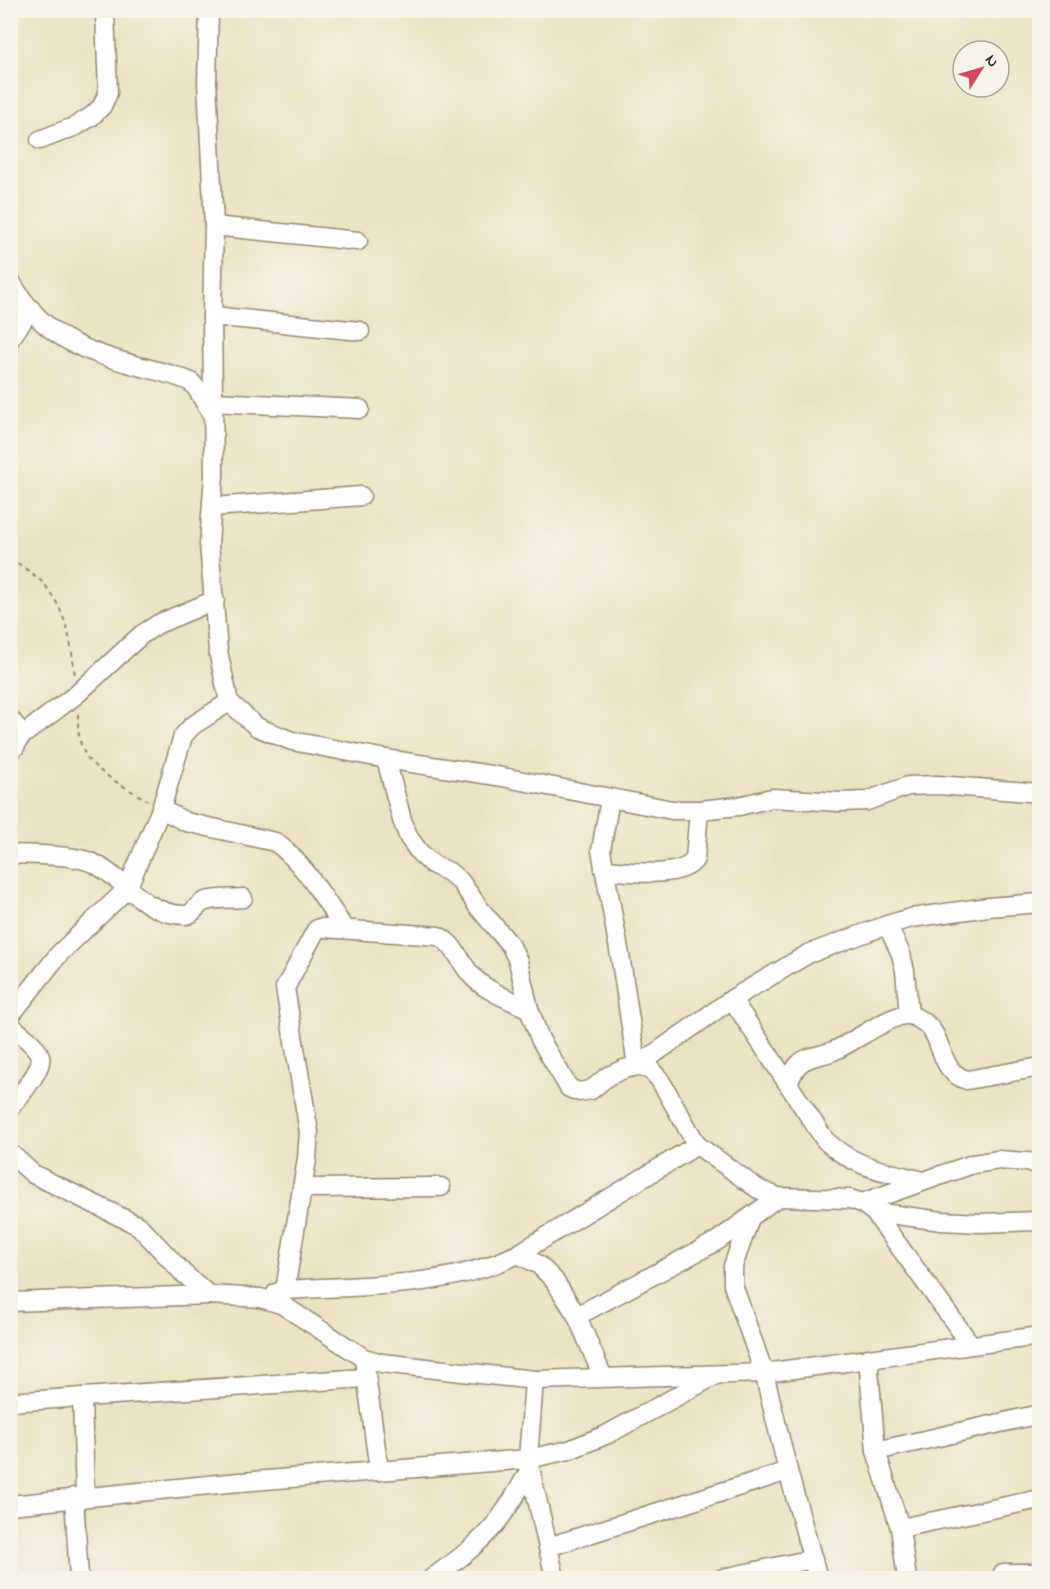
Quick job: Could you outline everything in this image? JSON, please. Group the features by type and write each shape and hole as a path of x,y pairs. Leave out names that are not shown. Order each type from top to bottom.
{"street":[{"path":"40,140 76,126 92,116 102,106 108,93 105,10"},
{"path":"209,10 207,82 214,226 213,507 209,544 218,651 229,702 237,711 256,727 292,741 386,759 496,776 672,810 739,806 772,798 840,802 867,801 908,786 938,785 1040,794"},
{"path":"214,226 358,241"},
{"path":"12,285 40,321 54,332 76,345 111,359 191,382 213,410"},
{"path":"10,339 31,309"},
{"path":"212,316 360,331"},
{"path":"213,410 360,409"},
{"path":"213,507 361,496"},
{"path":"15,744 77,694 150,629 214,600"},
{"path":"10,1016 59,954 127,889 160,809 183,736 192,726 229,702"},
{"path":"10,719 16,726 15,744"},
{"path":"386,759 409,838 432,864 449,872 461,882 479,908 511,946 518,961 529,1009 540,1039 569,1088 579,1092 591,1090 608,1076 637,1066 732,999 808,954 911,918 988,907 1040,903"},
{"path":"610,799 601,850 637,1066"},
{"path":"160,809 186,822 275,842 287,851 300,866 345,930"},
{"path":"604,870 662,872 691,865 694,859 699,810"},
{"path":"10,854 69,858 91,862 105,870 151,906 187,916 198,905 206,901 243,898"},
{"path":"887,925 901,954 909,1014"},
{"path":"285,1290 309,1132 285,988 316,930 319,928 438,936 447,940 465,967 485,987 529,1009"},
{"path":"732,999 825,1140 839,1153 856,1163 922,1181"},
{"path":"788,1084 798,1065 810,1057 833,1051 897,1017 909,1014 924,1022 932,1031 948,1066 956,1077 967,1080 1040,1067"},
{"path":"10,1025 40,1056 39,1068 10,1108"},
{"path":"637,1066 651,1070 660,1080 697,1145 758,1189 778,1197 850,1199 868,1207 942,1221 980,1223 1040,1221"},
{"path":"260,1298 285,1290 429,1281 494,1266 518,1254 697,1145"},
{"path":"10,1153 33,1174 139,1226 183,1273 209,1294"},
{"path":"868,1207 922,1181 973,1164 999,1160 1040,1163"},
{"path":"302,1188 441,1187"},
{"path":"577,1316 717,1240 778,1197"},
{"path":"868,1207 971,1345"},
{"path":"750,1218 733,1266 733,1285 764,1373 818,1578"},
{"path":"518,1254 539,1265 554,1280 577,1316 603,1377"},
{"path":"10,1302 209,1294 260,1298 281,1304 364,1358 382,1363 534,1380 764,1373 1040,1336"},
{"path":"364,1358 379,1471"},
{"path":"868,1358 876,1451 900,1528 907,1578"},
{"path":"10,1505 79,1496 379,1471 528,1465 608,1434 718,1374"},
{"path":"10,1402 366,1378"},
{"path":"534,1380 528,1465 555,1578"},
{"path":"79,1578 82,1397"},
{"path":"876,1451 1040,1414"},
{"path":"432,1578 465,1555 491,1529 514,1497 528,1465"},
{"path":"548,1547 788,1471"},
{"path":"900,1528 1040,1499"},
{"path":"723,1578 813,1559"},
{"path":"1003,1573 1040,1573"}]}
